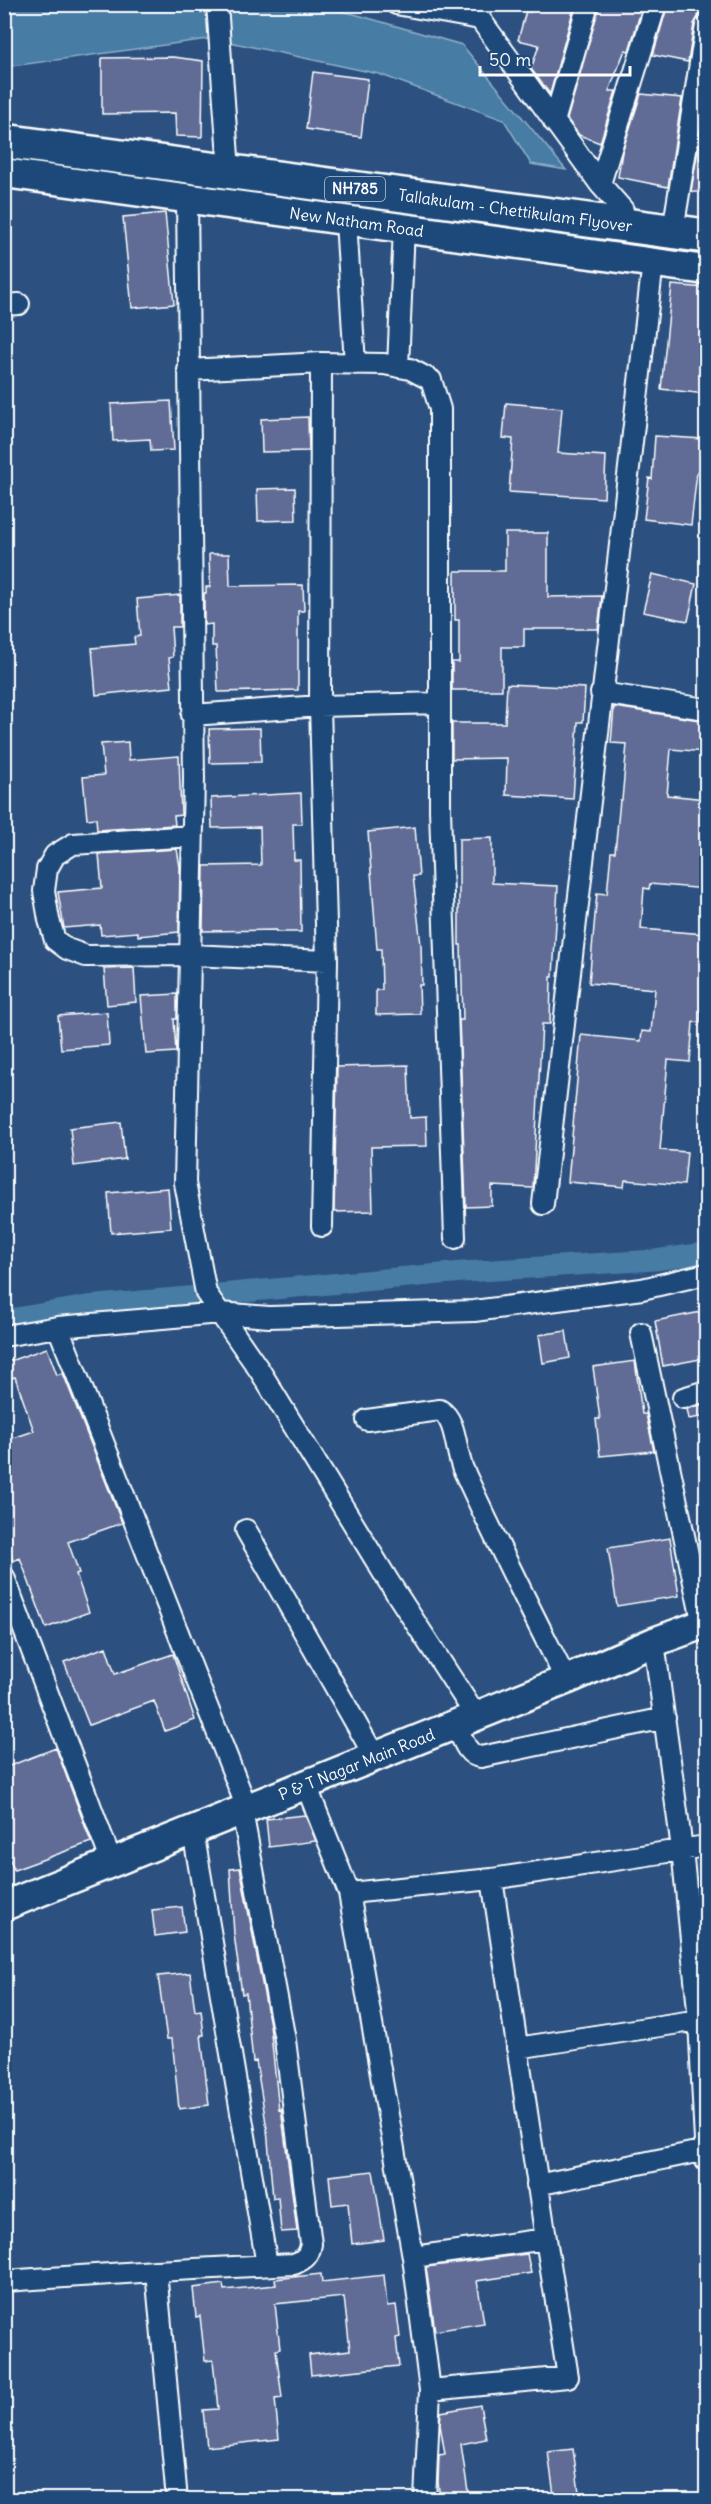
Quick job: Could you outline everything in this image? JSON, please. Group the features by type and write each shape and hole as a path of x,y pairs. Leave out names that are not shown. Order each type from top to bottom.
{"highway":[{"name":"Tallakulam - Chettikulam Flyover","path":"4,141 706,236"},
{"name":"Tallakulam - Chettikulam Flyover","path":"4,164 706,257"}],"main road":[{"path":"4,128 706,222"},
{"name":"New Natham Road","path":"4,173 706,270"},
{"name":"P & T Nagar Main Road","path":"4,1906 566,1680 654,1642 705,1624"}],"street":[{"path":"217,4 228,157"},
{"path":"396,4 481,12 554,122 600,184 623,210"},
{"path":"554,122 588,4"},
{"path":"600,184 656,4"},
{"path":"675,218 706,26"},
{"path":"187,200 192,836 184,1183 206,1293 260,1371 389,1582 466,1720 469,1752 481,1757 665,1718"},
{"path":"346,221 355,364"},
{"path":"398,367 404,227"},
{"path":"543,1204 653,262"},
{"path":"188,370 321,363 384,364 410,369 431,380 440,409 441,822 455,1238"},
{"path":"321,363 320,706 327,961 322,1226"},
{"path":"601,693 706,709"},
{"path":"192,715 320,706 440,703"},
{"path":"192,836 73,844 56,855 47,869 44,891 55,940 67,949 86,956 190,955 327,961"},
{"path":"4,1336 58,1326 220,1312 269,1317 474,1311 642,1289 706,1274"},
{"path":"4,2281 294,2264 310,2253 311,2244 285,2040 245,1810 58,1326"},
{"path":"641,1333 705,1624"},
{"path":"683,1398 706,1391"},
{"path":"367,1420 440,1410 444,1412 449,1421 461,1465 566,1680"},
{"path":"246,1530 375,1757"},
{"path":"4,1577 112,1863"},
{"path":"654,1642 682,1849 699,2020 706,2161"},
{"path":"306,1785 349,1893 413,2257 430,2390 425,2499"},
{"path":"193,1831 267,2265"},
{"path":"349,1893 492,1879 706,1846"},
{"path":"430,2390 567,2377 492,1879"},
{"path":"517,2048 699,2020"},
{"path":"537,2185 706,2151"},
{"path":"413,2257 546,2239"},
{"path":"156,2271 177,2499"}],"water":[{"path":"13,4 306,4 354,14 462,45 566,170 531,164 504,120 379,74 225,41 208,39 5,67 4,7"}],"building":[{"path":"532,4 575,4 550,94 531,69 539,45 518,40 526,11 530,12"},
{"path":"600,4 643,4 629,51 625,50 609,91 616,91 600,143 579,135 567,119"},
{"path":"668,4 701,4 694,24 688,62 653,55"},
{"path":"173,57 203,61 202,137 176,136 175,113 102,114 102,58"},
{"path":"313,72 368,79 361,137 306,129"},
{"path":"641,94 682,98 668,187 618,177 622,152"},
{"path":"699,144 706,145 706,194 691,191"},
{"path":"165,213 174,304 132,308 123,217"},
{"path":"672,285 706,288 706,394 661,389"},
{"path":"171,401 174,450 151,451 150,439 113,441 111,404"},
{"path":"506,403 562,408 558,453 606,456 604,498 509,492 513,439 503,438"},
{"path":"308,417 309,451 262,452 261,419"},
{"path":"655,436 703,439 691,525 644,519 649,478 652,479"},
{"path":"295,488 296,520 258,521 257,489"},
{"path":"505,533 548,533 548,597 602,596 598,629 524,629 524,647 502,647 502,690 452,690 452,662 459,662 459,620 455,620 455,571 505,571"},
{"path":"209,554 229,554 230,586 303,585 304,611 298,611 298,690 218,692 216,646 212,646 212,624 204,625 204,593 206,593 206,587 210,587"},
{"path":"652,574 696,584 688,621 643,612"},
{"path":"180,595 180,627 171,627 173,657 169,658 172,687 96,695 92,648 135,644 134,637 140,636 137,599"},
{"path":"507,684 585,688 583,722 578,722 573,799 506,795 507,758 452,759 452,723 505,723"},
{"path":"614,707 706,721 706,752 671,749 667,795 706,799 706,889 650,884 649,889 644,888 641,929 706,934 700,1023 693,1022 690,1062 668,1060 660,1150 687,1152 684,1185 625,1180 624,1187 568,1182 581,1035 641,1041 642,1031 651,1032 655,989 589,983 597,893 607,894 611,852 615,852 620,800 622,800 627,744 611,743"},
{"path":"260,728 261,762 210,763 209,729"},
{"path":"128,742 129,760 179,756 181,815 174,816 175,825 97,830 96,818 87,819 83,777 104,775 101,744"},
{"path":"301,793 302,824 293,824 294,860 300,860 301,932 203,931 204,866 261,865 260,827 212,828 211,798"},
{"path":"415,827 419,876 413,876 421,945 420,1014 376,1015 376,990 382,990 381,949 377,949 368,832"},
{"path":"492,838 492,883 558,886 550,1024 542,1024 533,1188 492,1186 492,1206 466,1207 459,1020 463,1020 461,945 459,945 459,839"},
{"path":"177,849 180,867 179,932 138,936 138,932 101,935 100,925 64,928 58,892 102,888 99,854"},
{"path":"134,968 136,1002 107,1005 104,969"},
{"path":"177,994 177,1019 174,1019 176,1052 146,1054 141,996"},
{"path":"107,1012 109,1045 61,1049 58,1016"},
{"path":"408,1065 410,1118 426,1117 427,1146 371,1147 373,1211 334,1212 337,1067"},
{"path":"121,1122 125,1159 74,1166 70,1128"},
{"path":"168,1188 171,1228 111,1233 108,1193"},
{"path":"706,1311 706,1358 663,1366 655,1321"},
{"path":"566,1331 570,1358 543,1363 539,1335"},
{"path":"47,1348 57,1375 63,1373 122,1523 68,1542 89,1612 46,1628 20,1558 13,1561 4,1536 4,1441 34,1431 15,1377 4,1380 4,1363"},
{"path":"635,1361 642,1414 646,1414 654,1451 600,1456 596,1419 600,1419 593,1367"},
{"path":"706,1403 706,1416 689,1419 687,1409"},
{"path":"670,1538 679,1596 617,1606 608,1548"},
{"path":"106,1647 115,1674 173,1654 195,1720 165,1731 154,1701 89,1725 64,1662"},
{"path":"56,1748 91,1842 14,1870 4,1845 4,1768"},
{"path":"305,1815 316,1841 269,1847 266,1819"},
{"path":"240,1868 270,2025 279,2110 281,2109 297,2231 281,2232 278,2197 273,2198 267,2129 256,2061 253,2062 246,1993 242,1994 234,1934 230,1869"},
{"path":"182,1907 185,1932 155,1936 152,1910"},
{"path":"190,1973 195,2011 201,2010 204,2035 201,2035 209,2105 179,2109 172,2039 167,2039 158,1976"},
{"path":"373,2171 384,2240 352,2244 348,2203 332,2205 329,2176"},
{"path":"527,2254 531,2273 477,2281 484,2323 435,2331 426,2267"},
{"path":"321,2274 322,2282 384,2275 387,2306 396,2305 400,2337 396,2338 399,2366 311,2375 309,2355 350,2350 344,2297 275,2304 280,2349 276,2350 282,2398 275,2399 279,2439 207,2447 203,2410 218,2409 213,2360 205,2361 200,2316 196,2317 193,2288 223,2284 224,2290 276,2285 275,2279"},
{"path":"480,2405 486,2439 461,2444 469,2499 440,2499 439,2455 445,2454 440,2425 441,2412"},
{"path":"573,2449 579,2492 554,2495 548,2452"}],"waterway":[{"path":"4,1320 87,1306 463,1272 655,1260 706,1253"}]}
